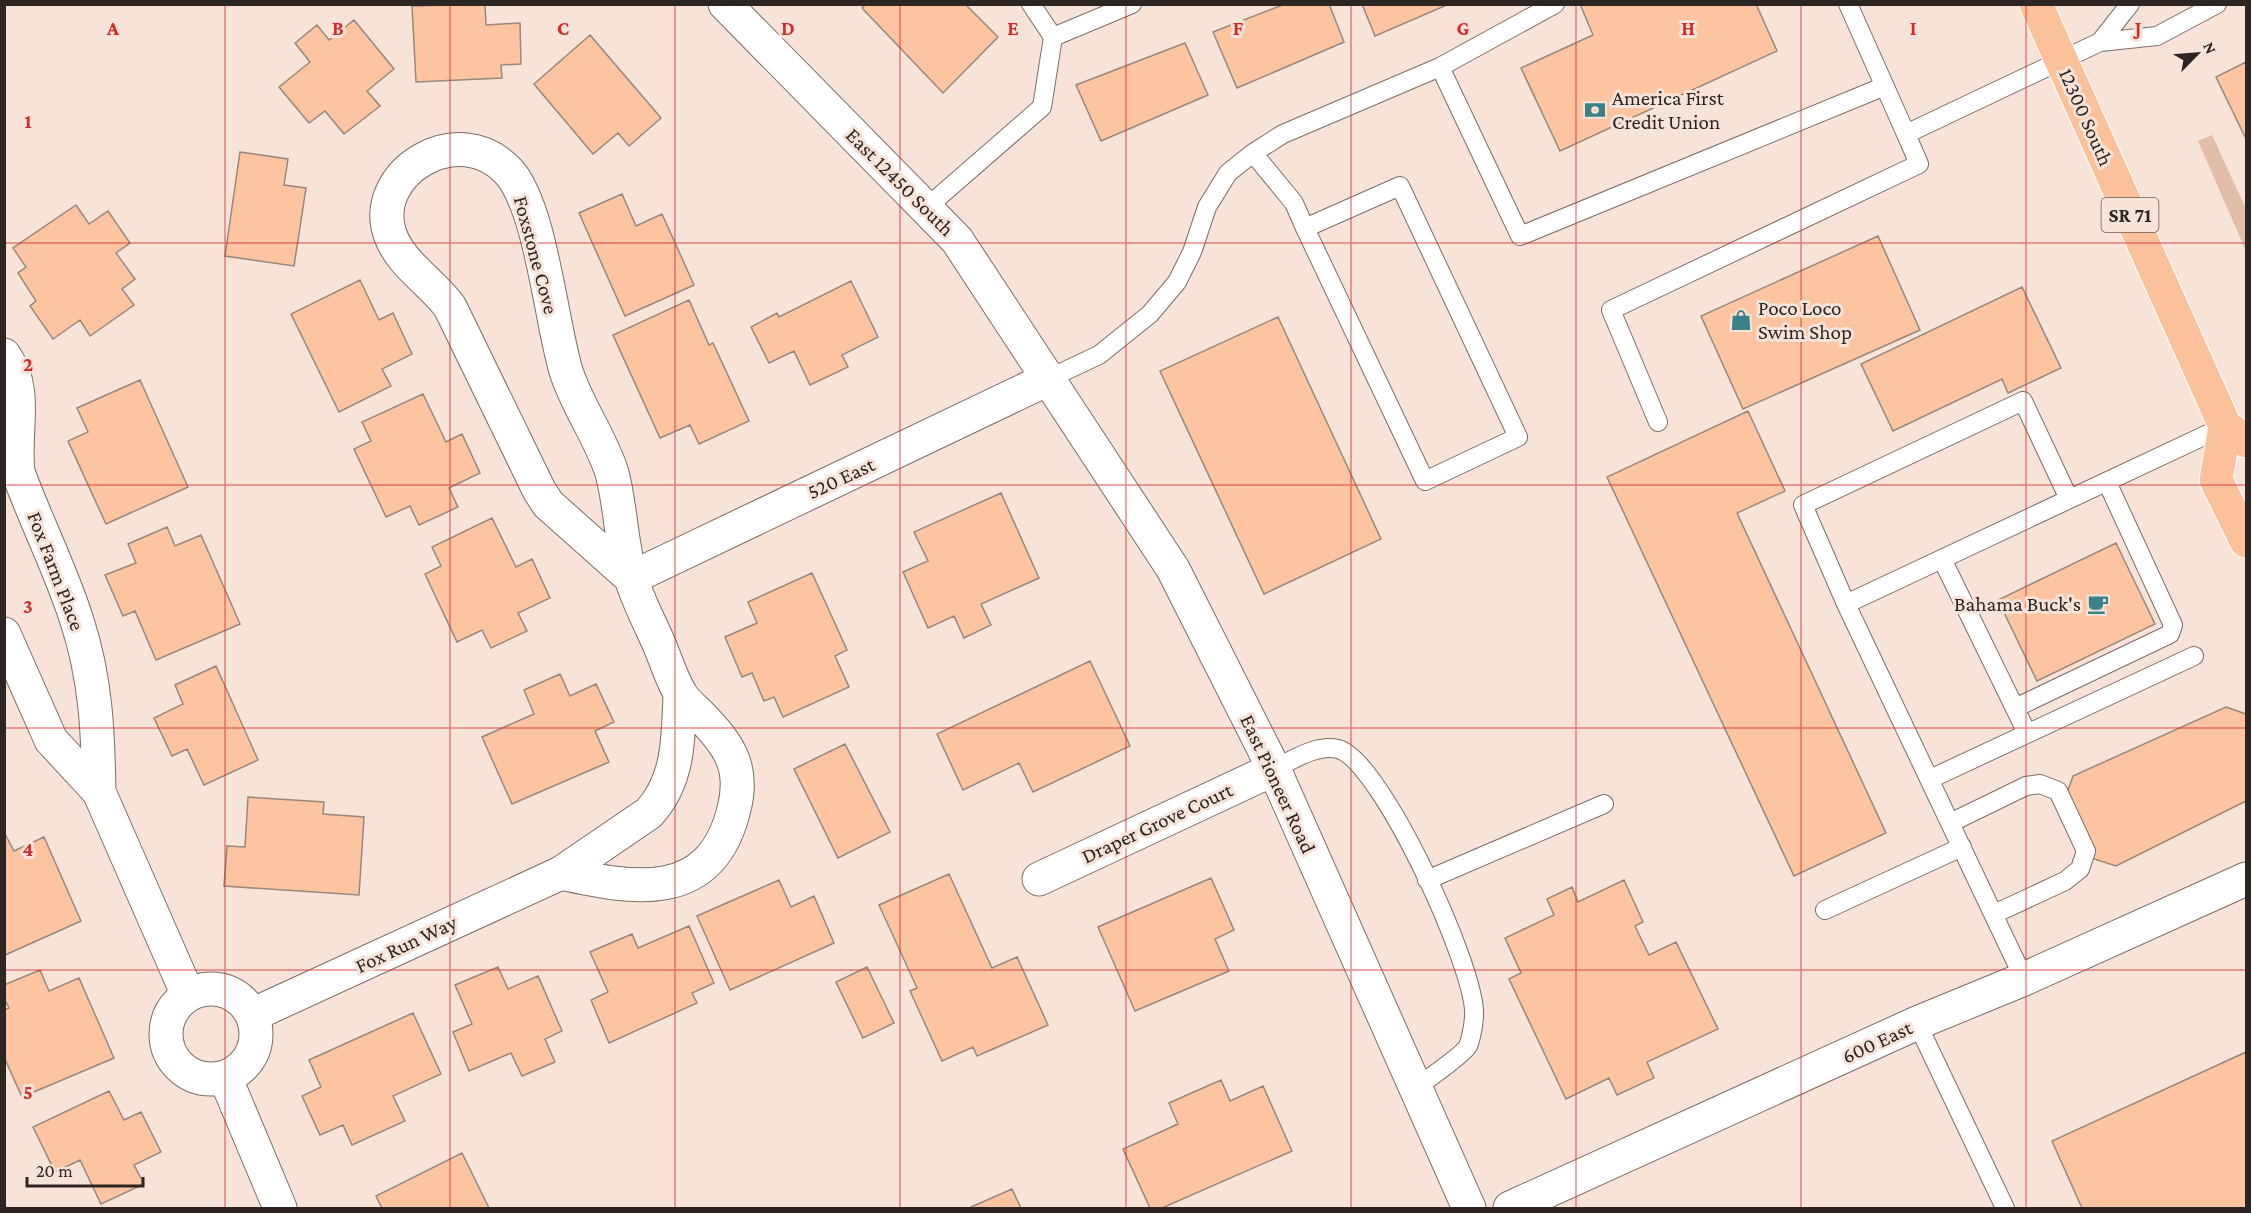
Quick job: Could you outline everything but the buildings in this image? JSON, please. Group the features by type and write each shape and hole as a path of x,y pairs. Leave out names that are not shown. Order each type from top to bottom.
{"main road":[{"name":"12300 South","path":"2036,4 2236,434"},
{"path":"2236,434 2216,480 2247,541"}],"street":[{"name":"East 12450 South","path":"725,4 957,240 1050,378"},
{"name":"Foxstone Cove","path":"561,873 618,885 663,884 695,869 719,847 735,808 736,770 725,741 680,695 631,578 611,472 566,372 539,249 524,196 509,173 489,157 465,148 442,149 420,161 403,176 392,194 387,214 389,232 397,249 437,290 450,307 528,472 548,504 631,578"},
{"name":"Fox Farm Place","path":"4,355 14,369 19,387 16,452 18,472 66,589 86,652 98,723 99,792"},
{"name":"520 East","path":"631,578 1050,378"},
{"name":"East Pioneer Road","path":"1050,378 1173,569 1274,769 1469,1209"},
{"name":"Fox Farm Place","path":"4,634 51,740 99,792 188,995"},
{"name":"Foxstone Cove","path":"660,801 678,756 680,695"},
{"name":"Draper Grove Court","path":"1039,879 1274,769"},
{"name":"Fox Run Way","path":"252,1016 561,873 636,823 660,801"},
{"name":"600 East","path":"1510,1209 1917,1023 2024,979 2247,879"},
{"path":"202,989 231,994 243,1003 252,1016 256,1030 255,1045 249,1059 238,1070 225,1077 208,1079 192,1075 179,1066 170,1052 166,1036 168,1020 176,1005 188,995 202,989"},
{"path":"225,1077 280,1209"}],"lane":[{"path":"926,208 1042,107 1053,37 1031,4"},
{"path":"1053,37 1132,4"},
{"path":"1050,378 1099,355 1150,314 1178,282 1192,252 1207,207 1228,173 1253,153 1283,134 1440,67 1555,4"},
{"path":"1658,422 1611,310 1919,164 1848,4"},
{"path":"2100,42 2130,4"},
{"path":"1906,134 2100,42 2157,36 2217,4"},
{"path":"1440,67 1520,236 1885,86"},
{"path":"1253,153 1294,203 1305,228 1425,481 1518,437 1400,186 1305,228"},
{"path":"2024,979 1846,604 1803,505 2023,401 2070,499"},
{"path":"1846,604 2108,482 2236,434"},
{"path":"2015,708 2170,634 2174,625 2108,482"},
{"path":"1942,559 2027,734"},
{"path":"1929,779 2194,656"},
{"path":"1274,769 1315,749 1339,749 1357,760 1380,790 1411,842 1460,957 1475,1014 1467,1047 1414,1089"},
{"path":"1950,823 2026,786 2040,784 2058,791 2086,851 2080,869 2065,881 1994,914"},
{"path":"1427,880 1604,804"},
{"path":"1825,910 1962,848"},
{"path":"1917,1023 2005,1209"}],"shaded area":[{"path":"2212,135 2246,209 2246,251 2198,141"}],"place":[{"name":"America First Credit Union","path":"1595,110"},
{"name":"Poco Loco Swim Shop","path":"1741,320"},
{"name":"Bahama Buck's","path":"2098,604"}]}
